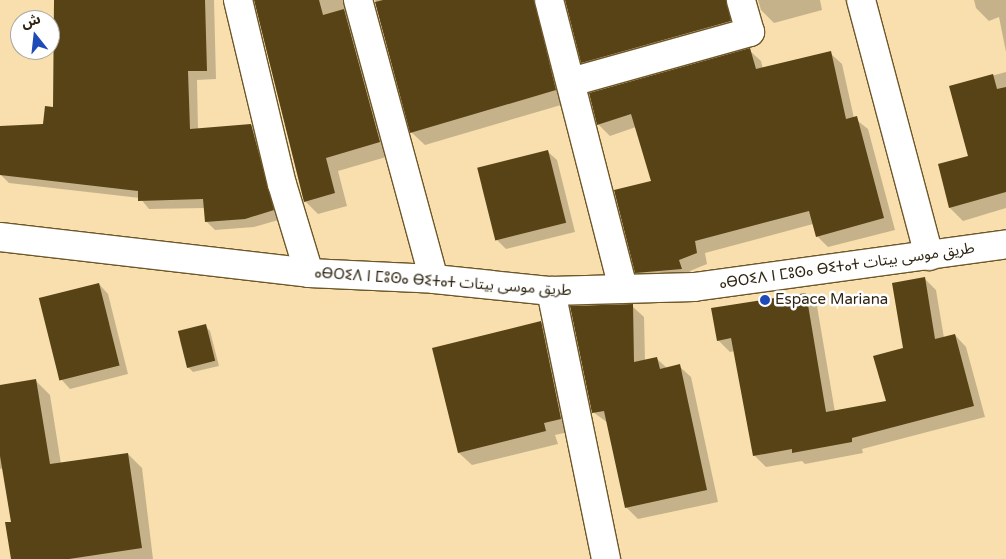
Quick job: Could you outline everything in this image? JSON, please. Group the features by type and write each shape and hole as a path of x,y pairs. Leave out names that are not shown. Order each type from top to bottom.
{"street":[{"path":"238,0 282,184 308,273"},
{"path":"358,0 434,279"},
{"path":"549,0 623,290"},
{"path":"571,82 750,32 741,0"},
{"path":"861,0 929,256"},
{"name":"ⴰⴱⵔⵉⴷ ⵏ ⵎⵓⵙⴰ ⴱⵉⵜⴰⵜ طريق موسى بيتات","path":"0,237 308,273 434,279 551,291 694,287 929,256 1005,251"},
{"path":"551,291 606,559"}],"building":[{"path":"54,0 205,0 207,71 188,71 190,129 251,124 274,210 245,219 205,222 203,199 138,201 138,191 0,175 0,126 43,124 45,106 53,107 53,60 60,60 60,10 54,10"},
{"path":"254,0 319,0 323,15 344,9 380,142 326,158 335,193 304,202"},
{"path":"383,0 534,0 556,90 410,133 375,2"},
{"path":"565,0 726,0 731,21 581,63"},
{"path":"750,48 756,69 831,51 846,119 857,116 884,218 816,237 809,211 695,241 697,253 679,260 682,269 635,273 614,190 651,181 631,114 597,125 589,93"},
{"path":"993,74 997,89 1006,87 1006,192 949,208 938,164 968,156 949,86"},
{"path":"548,150 566,223 495,240 477,168"},
{"path":"925,277 935,339 955,334 974,406 852,438 852,442 792,453 792,449 753,456 731,338 717,341 711,308 806,293 826,412 886,401 873,356 903,348 892,283"},
{"path":"99,283 120,365 59,380 39,298"},
{"path":"633,304 634,362 657,357 660,369 680,364 707,490 625,508 604,411 592,413 570,306"},
{"path":"541,321 561,419 544,423 546,431 458,453 432,348"},
{"path":"206,324 215,361 187,368 178,331"},
{"path":"36,379 50,464 128,453 142,548 69,559 11,559 5,522 11,522 0,456 0,385"}],"place":[{"name":"Espace Mariana","path":"765,300"}]}
